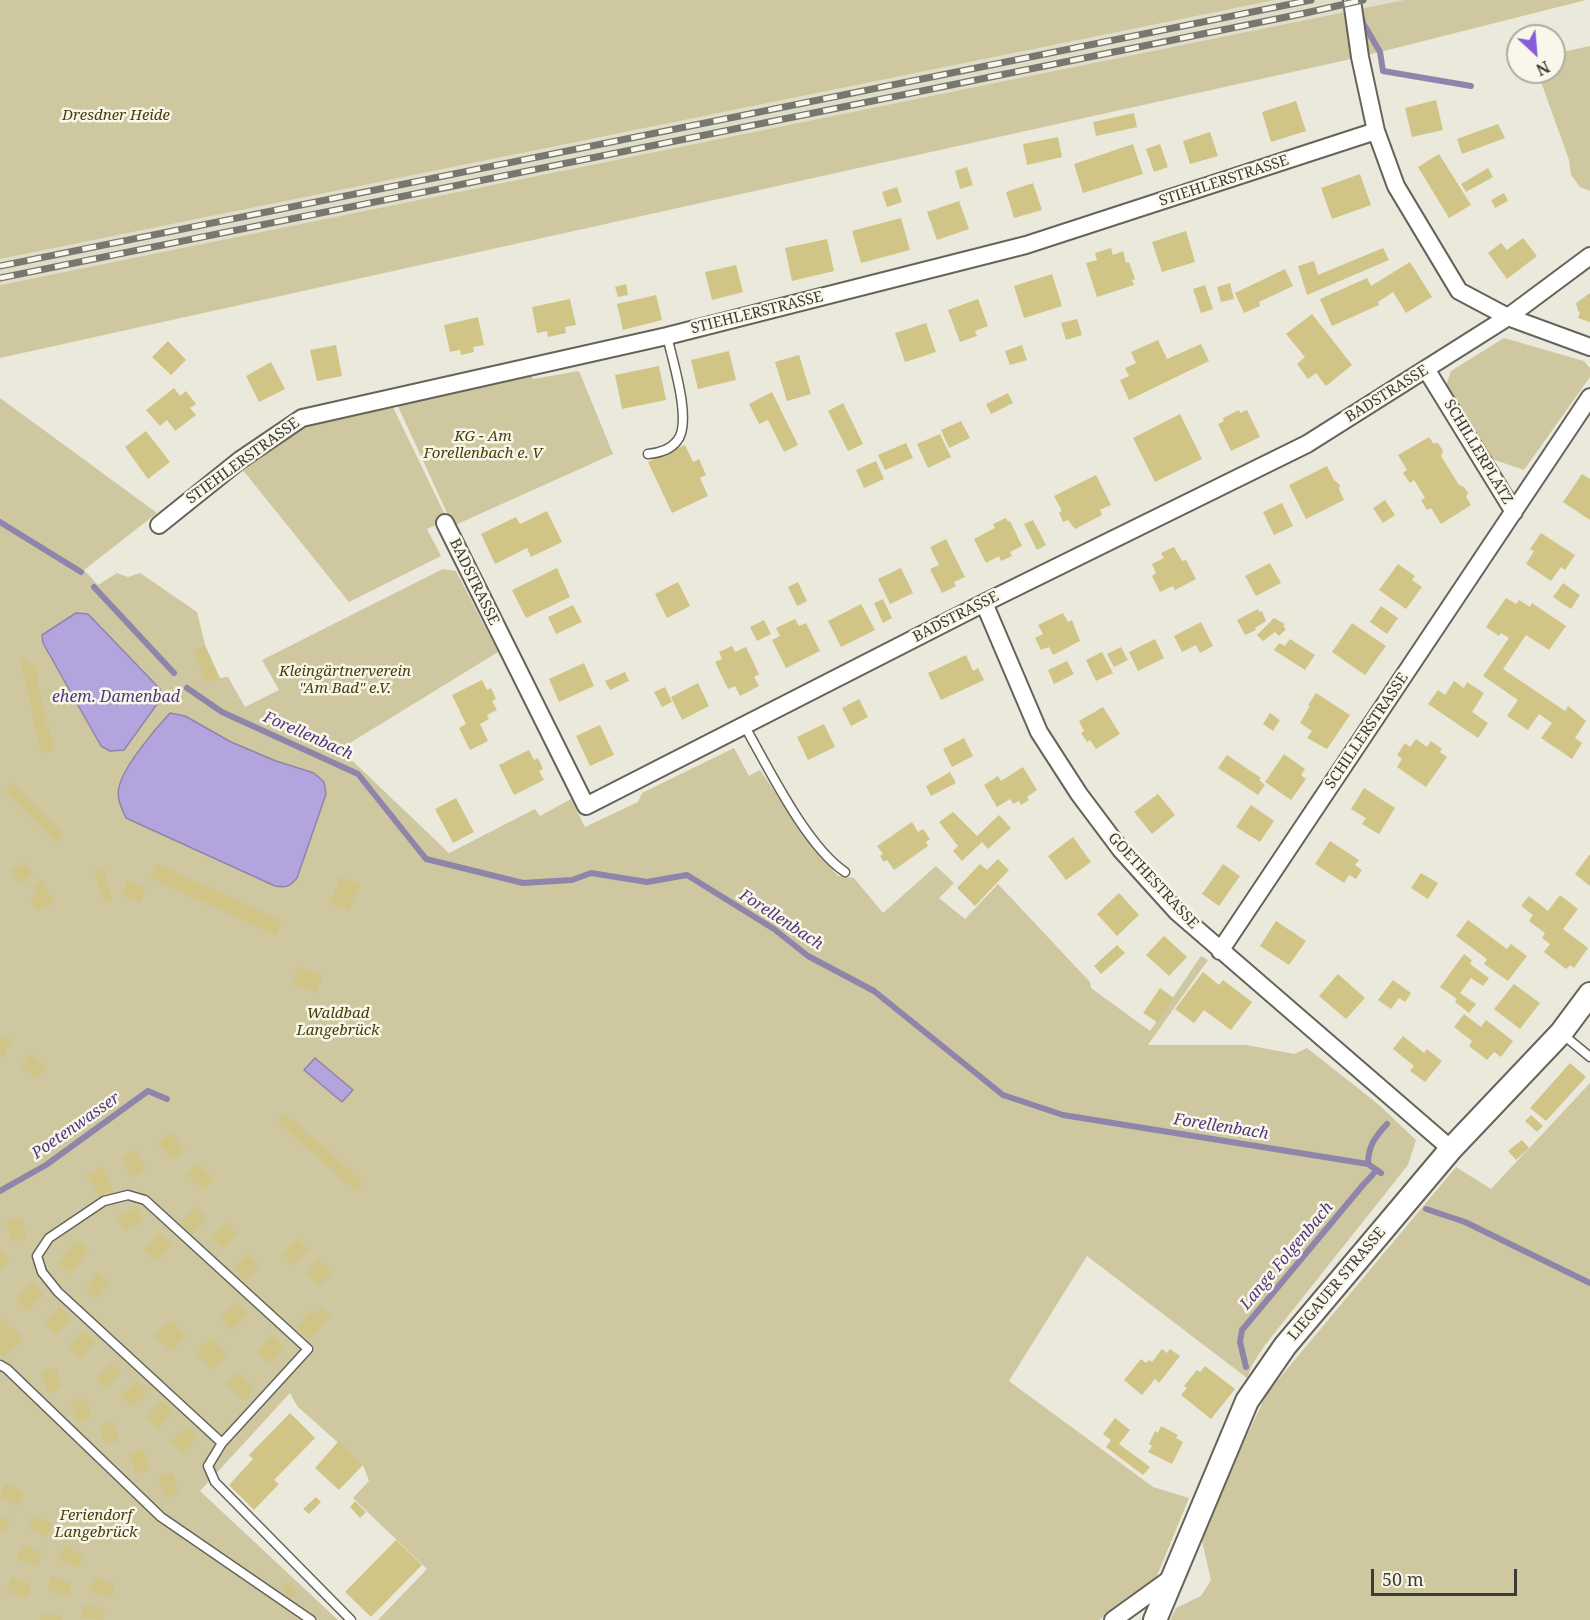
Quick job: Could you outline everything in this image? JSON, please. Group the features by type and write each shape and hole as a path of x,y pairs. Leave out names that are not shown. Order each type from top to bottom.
{"main road":[{"name":"LIEGAUER STRASSE","path":"1155,1620 1247,1401 1284,1346 1451,1149 1561,1033 1590,994"}],"street":[{"path":"1352,0 1360,57 1376,131 1396,186 1459,291 1508,317 1590,347"},
{"name":"STIEHLERSTRASSE","path":"159,525 240,460 302,418 667,336 1026,245 1376,131"},
{"name":"BADSTRASSE","path":"445,523 586,806 984,603 1307,444 1508,317 1590,256"},
{"name":"SCHILLERPLATZ","path":"1426,369 1514,512 1590,397"},
{"name":"SCHILLERSTRASSE","path":"1220,951 1514,512"},
{"name":"GOETHESTRASSE","path":"984,603 1039,732 1079,794 1121,850 1177,912 1220,951 1451,1149"},
{"path":"1113,1620 1175,1576"}],"lane":[{"path":"648,454 662,453 677,442 681,434 683,416 667,336"},
{"path":"744,725 810,836 836,866 845,872"},
{"path":"1561,1033 1590,1057"},
{"path":"222,1443 58,1292 42,1272 37,1256 49,1238 104,1201 128,1195 145,1200 308,1349 222,1443 208,1466 215,1482 351,1620"},
{"path":"0,1365 7,1369 161,1517 311,1620"}],"shaded area":[{"path":"1275,0 1404,0 0,285 0,259"}],"green space":[{"name":"Dresdner Heide","path":"0,0 1275,0 0,259"},
{"path":"1404,0 1586,0 1360,57 0,358 0,285"},
{"path":"1590,46 1590,191 1580,187 1571,175 1569,160 1542,84 1566,84 1566,51"},
{"path":"1504,338 1584,361 1590,368 1590,377 1524,470 1492,459 1446,386 1451,371"},
{"name":"KG - Am Forellenbach e. V","path":"579,371 613,454 453,526 396,402 529,372 533,379"},
{"path":"0,398 157,513 84,570 98,585 117,573 128,577 140,573 197,612 205,645 220,678 228,677 245,707 279,690 262,660 443,569 456,571 498,652 340,749 449,853 535,809 540,816 571,799 585,827 638,802 642,793 734,748 749,776 760,770 807,840 838,876 854,878 883,913 936,866 954,883 939,898 965,919 998,884 1090,982 1091,988 1150,1031 1201,956 1208,960 1148,1045 1247,1045 1294,1054 1307,1048 1378,1104 1416,1140 1408,1165 1265,1345 1252,1365 1247,1378 1087,1256 1009,1381 1153,1487 1189,1498 1154,1583 1099,1620 378,1620 427,1569 353,1498 369,1481 363,1465 297,1406 290,1393 200,1491 338,1620 0,1620"},
{"path":"392,405 447,519 427,529 441,556 349,602 242,469 290,431 320,419"},
{"path":"1590,1083 1590,1620 1170,1620 1176,1608 1201,1596 1211,1580 1202,1541 1239,1452 1267,1393 1456,1167 1491,1189"}],"water":[{"name":"ehem. Damenbad","path":"76,613 88,614 160,689 160,700 124,750 110,751 101,746 43,643 42,635"},
{"path":"170,713 185,716 231,742 276,761 314,773 324,782 326,794 297,878 289,885 275,886 126,818 118,795 122,779 141,748"},
{"path":"315,1058 353,1090 342,1102 304,1070"}],"building":[{"path":"1436,100 1443,130 1412,137 1405,108"},
{"path":"1296,101 1306,131 1271,142 1262,112"},
{"path":"1134,113 1137,127 1096,136 1093,122"},
{"path":"1498,124 1505,138 1462,154 1457,139"},
{"path":"1210,132 1218,156 1190,164 1183,141"},
{"path":"1058,137 1062,157 1027,165 1023,144"},
{"path":"1133,144 1143,174 1083,193 1074,164"},
{"path":"1160,144 1168,167 1154,172 1146,149"},
{"path":"1439,154 1471,205 1449,218 1418,167"},
{"path":"967,167 973,185 960,189 955,171"},
{"path":"1488,168 1493,177 1466,192 1461,184"},
{"path":"1360,174 1371,205 1332,219 1321,188"},
{"path":"1033,183 1042,210 1014,218 1006,192"},
{"path":"897,187 902,202 887,207 882,192"},
{"path":"1504,193 1508,201 1495,208 1491,200"},
{"path":"959,201 969,229 937,240 927,212"},
{"path":"901,218 910,250 861,263 852,231"},
{"path":"1186,231 1195,262 1162,272 1152,242"},
{"path":"1523,238 1537,256 1507,279 1488,253 1501,243 1507,250"},
{"path":"827,239 834,271 792,281 785,248"},
{"path":"1111,248 1113,255 1123,251 1126,263 1129,262 1135,279 1132,280 1134,285 1097,297 1086,263 1097,260 1095,253"},
{"path":"1383,248 1389,260 1307,295 1298,266 1314,261 1318,275"},
{"path":"1410,262 1432,297 1406,313 1393,292 1378,302 1379,305 1332,326 1320,299 1367,278 1371,286"},
{"path":"736,265 743,292 712,300 705,272"},
{"path":"1285,269 1293,286 1259,302 1260,306 1244,313 1235,293"},
{"path":"1052,274 1062,306 1024,318 1014,286"},
{"path":"1230,283 1234,299 1221,302 1217,287"},
{"path":"626,284 628,295 618,297 615,287"},
{"path":"1205,285 1213,309 1201,313 1193,289"},
{"path":"1590,293 1590,322 1578,318 1580,312 1576,303"},
{"path":"656,295 662,320 623,330 617,304"},
{"path":"570,299 576,325 565,327 566,333 548,337 547,331 537,333 532,307"},
{"path":"978,299 988,326 975,331 977,336 960,342 948,310"},
{"path":"1312,314 1352,365 1326,386 1316,373 1308,379 1297,364 1305,357 1286,334"},
{"path":"478,317 484,345 473,347 474,352 461,355 460,350 450,352 444,325"},
{"path":"1077,319 1082,335 1066,340 1061,323"},
{"path":"926,323 936,352 905,362 895,333"},
{"path":"1158,340 1167,359 1201,344 1209,361 1129,400 1120,380 1129,376 1125,368 1136,363 1131,352"},
{"path":"168,341 186,360 171,375 152,357"},
{"path":"336,345 342,376 317,381 310,350"},
{"path":"1022,345 1027,360 1010,365 1005,351"},
{"path":"729,351 736,380 698,389 691,360"},
{"path":"799,355 811,394 787,401 775,362"},
{"path":"271,362 285,389 259,402 246,376"},
{"path":"659,366 666,400 622,409 615,375"},
{"path":"174,388 180,396 186,391 196,404 190,408 196,415 175,431 167,420 160,426 146,410"},
{"path":"772,392 798,445 784,452 768,420 759,424 749,404"},
{"path":"1008,393 1013,403 991,414 986,404"},
{"path":"843,403 863,444 848,451 828,411"},
{"path":"1239,410 1240,413 1247,410 1260,437 1231,451 1218,424 1224,421 1223,418"},
{"path":"1180,414 1202,459 1155,482 1133,438"},
{"path":"961,421 970,438 949,448 941,430"},
{"path":"146,431 170,462 148,479 125,447"},
{"path":"940,434 951,457 928,468 917,444"},
{"path":"1429,437 1433,443 1438,443 1443,451 1441,456 1459,485 1464,487 1468,493 1466,497 1471,505 1441,524 1431,508 1427,510 1421,500 1425,498 1414,480 1410,483 1403,473 1407,470 1398,455"},
{"path":"906,443 913,458 885,470 878,455"},
{"path":"685,445 693,462 699,459 706,475 700,478 708,496 672,513 648,462"},
{"path":"876,461 884,479 864,488 856,470"},
{"path":"1327,466 1334,480 1340,485 1339,489 1344,500 1306,519 1289,485"},
{"path":"1582,474 1590,479 1590,520 1563,502"},
{"path":"1096,475 1111,505 1100,510 1102,515 1075,529 1068,520 1063,522 1059,512 1062,511 1054,496"},
{"path":"1385,500 1395,515 1383,523 1373,508"},
{"path":"1282,503 1293,526 1274,535 1263,512"},
{"path":"547,511 562,542 531,557 527,548 495,564 481,534 516,517 520,524"},
{"path":"1006,518 1008,522 1010,521 1022,546 1010,552 1012,556 1001,561 999,556 986,563 974,539 995,528 993,524"},
{"path":"1033,520 1046,545 1037,550 1024,524"},
{"path":"1541,533 1575,555 1565,570 1561,567 1551,581 1526,564 1534,551 1530,549"},
{"path":"946,539 965,577 954,582 956,586 942,593 930,569 939,565 930,547"},
{"path":"1174,547 1182,561 1186,560 1196,579 1175,590 1173,586 1160,592 1152,576 1156,573 1152,564 1164,558 1161,553"},
{"path":"1270,563 1281,583 1256,596 1245,576"},
{"path":"1398,564 1415,576 1412,580 1422,587 1406,609 1379,590"},
{"path":"557,568 570,597 526,618 512,590"},
{"path":"901,568 913,593 890,604 878,579"},
{"path":"678,582 690,606 667,618 655,594"},
{"path":"798,582 807,601 797,606 788,587"},
{"path":"1563,583 1580,595 1571,609 1553,597"},
{"path":"1506,598 1516,604 1519,600 1530,607 1532,603 1566,626 1549,650 1526,635 1503,669 1565,711 1568,706 1586,721 1575,738 1582,743 1572,759 1541,738 1552,723 1539,714 1528,730 1507,716 1518,700 1483,676 1509,638 1501,633 1499,636 1486,627"},
{"path":"883,599 892,618 883,623 874,603"},
{"path":"861,604 875,630 841,647 828,621"},
{"path":"573,605 582,622 556,634 548,617"},
{"path":"1381,606 1398,618 1387,634 1370,622"},
{"path":"1258,609 1259,612 1262,611 1266,621 1255,628 1256,630 1245,635 1237,620"},
{"path":"1063,613 1068,622 1072,620 1080,641 1053,655 1049,647 1041,650 1035,638 1043,634 1038,625"},
{"path":"1274,618 1285,624 1283,626 1286,629 1279,636 1275,632 1263,641 1257,635"},
{"path":"795,619 799,626 806,623 820,651 786,668 772,640 780,636 776,628"},
{"path":"764,620 771,634 757,641 750,627"},
{"path":"1201,622 1213,646 1200,653 1196,645 1182,652 1174,636"},
{"path":"1352,623 1386,646 1365,675 1332,652"},
{"path":"1155,639 1164,658 1138,671 1129,652"},
{"path":"1290,639 1315,655 1305,670 1274,650 1279,643 1285,646"},
{"path":"205,646 219,678 207,683 193,651"},
{"path":"732,646 735,652 746,647 759,674 754,677 759,686 740,696 735,686 728,689 715,662 722,659 719,652"},
{"path":"1121,647 1128,660 1114,667 1107,654"},
{"path":"1102,652 1113,673 1096,681 1086,660"},
{"path":"966,655 973,671 978,668 984,680 941,700 928,673"},
{"path":"29,659 30,665 35,664 46,725 49,725 54,750 41,753 21,660"},
{"path":"1067,661 1074,674 1054,684 1048,670"},
{"path":"584,663 594,686 559,702 549,679"},
{"path":"625,672 629,681 610,690 605,681"},
{"path":"482,680 487,690 491,688 496,699 492,701 497,710 487,715 489,719 480,724 488,741 470,750 459,728 466,724 452,695"},
{"path":"1454,681 1464,688 1467,682 1484,693 1472,712 1488,723 1478,738 1428,704 1438,690 1445,695"},
{"path":"698,683 709,706 682,720 671,697"},
{"path":"665,687 672,702 662,707 654,692"},
{"path":"1316,693 1350,715 1327,749 1307,738 1312,731 1300,723"},
{"path":"859,699 868,717 851,726 842,708"},
{"path":"1103,707 1120,734 1096,749 1081,733 1084,731 1079,721"},
{"path":"1270,713 1280,720 1273,731 1263,724"},
{"path":"824,724 835,747 808,760 797,737"},
{"path":"600,725 614,755 590,766 576,736"},
{"path":"964,738 973,756 952,767 943,749"},
{"path":"1416,739 1427,747 1431,741 1442,749 1440,752 1447,757 1426,787 1397,767 1402,759 1397,755 1405,743 1410,747"},
{"path":"529,750 534,760 538,758 543,769 539,771 544,780 514,795 499,765"},
{"path":"1284,754 1305,769 1301,775 1306,779 1291,800 1265,782"},
{"path":"1227,755 1261,778 1259,780 1265,785 1258,795 1218,768"},
{"path":"1023,767 1037,790 1027,797 1029,800 1021,805 1019,801 1013,804 1010,799 997,807 984,785 998,776 1001,781"},
{"path":"950,772 956,783 931,796 926,786"},
{"path":"12,783 64,835 57,842 5,790"},
{"path":"1364,788 1395,808 1379,834 1362,824 1366,818 1351,809"},
{"path":"1158,794 1175,815 1152,834 1134,812"},
{"path":"456,798 474,832 453,843 435,809"},
{"path":"1251,805 1274,821 1260,842 1236,827"},
{"path":"953,812 977,836 999,815 1011,828 988,849 982,842 962,861 953,851 958,846 939,822"},
{"path":"912,822 918,832 923,829 930,839 926,842 928,846 894,870 887,860 884,862 880,856 883,854 877,846"},
{"path":"1073,837 1091,862 1066,880 1048,856"},
{"path":"1330,841 1359,860 1355,865 1362,870 1356,879 1349,875 1344,883 1315,864"},
{"path":"1590,854 1590,886 1575,874"},
{"path":"998,859 1009,870 975,906 957,888 980,864 987,870"},
{"path":"25,863 33,875 19,884 11,871"},
{"path":"157,864 282,921 276,935 150,878"},
{"path":"1223,864 1240,876 1219,906 1202,894"},
{"path":"103,868 112,899 104,902 94,871"},
{"path":"1421,873 1438,883 1428,899 1411,888"},
{"path":"341,877 360,885 349,911 330,903"},
{"path":"43,880 54,903 37,911 30,897 38,893 34,885"},
{"path":"127,880 146,888 140,903 122,895"},
{"path":"1119,893 1139,915 1117,936 1097,914"},
{"path":"1560,895 1578,909 1563,929 1588,948 1574,968 1570,965 1566,969 1544,952 1550,944 1542,938 1545,933 1529,921 1533,915 1521,906 1529,896 1548,911"},
{"path":"1468,920 1507,949 1511,944 1527,956 1508,981 1484,964 1487,959 1456,936"},
{"path":"1276,921 1306,941 1289,965 1260,946"},
{"path":"1164,936 1187,957 1169,976 1146,955"},
{"path":"1117,945 1125,953 1101,974 1094,966"},
{"path":"1464,954 1472,960 1470,964 1489,978 1483,986 1471,978 1460,993 1476,1004 1469,1013 1455,1002 1457,999 1440,987"},
{"path":"299,966 323,976 316,993 292,983"},
{"path":"1203,972 1219,985 1223,980 1252,1002 1231,1030 1204,1010 1194,1023 1175,1009"},
{"path":"1338,974 1365,998 1346,1019 1319,996"},
{"path":"1393,980 1411,993 1405,1002 1399,998 1391,1009 1378,1000"},
{"path":"1514,984 1540,1003 1520,1029 1494,1009"},
{"path":"1160,988 1174,998 1157,1022 1143,1013"},
{"path":"1464,1014 1481,1027 1486,1020 1513,1041 1501,1057 1494,1052 1487,1060 1469,1046 1472,1041 1454,1027"},
{"path":"0,1036 11,1039 4,1058 0,1056"},
{"path":"1403,1036 1424,1053 1427,1049 1442,1061 1425,1082 1410,1071 1414,1066 1393,1049"},
{"path":"30,1054 47,1066 38,1079 21,1066"},
{"path":"1570,1063 1586,1077 1546,1121 1530,1108"},
{"path":"285,1114 363,1182 355,1190 278,1122"},
{"path":"1531,1115 1543,1126 1537,1132 1525,1121"},
{"path":"172,1133 185,1151 171,1160 158,1142"},
{"path":"1522,1140 1529,1148 1516,1160 1508,1151"},
{"path":"135,1150 146,1168 132,1177 121,1158"},
{"path":"197,1163 213,1178 203,1190 186,1174"},
{"path":"102,1167 114,1189 99,1197 87,1175"},
{"path":"137,1207 144,1221 125,1231 117,1217"},
{"path":"195,1207 207,1218 192,1234 180,1223"},
{"path":"22,1217 26,1239 11,1242 6,1220"},
{"path":"226,1222 237,1233 223,1249 211,1238"},
{"path":"159,1233 171,1244 156,1261 144,1250"},
{"path":"297,1239 309,1249 294,1265 282,1254"},
{"path":"77,1240 89,1249 71,1273 58,1263"},
{"path":"0,1250 10,1260 0,1270"},
{"path":"248,1254 260,1265 246,1280 234,1269"},
{"path":"319,1260 332,1272 319,1286 306,1274"},
{"path":"97,1272 110,1281 98,1299 85,1290"},
{"path":"32,1282 44,1294 28,1312 16,1300"},
{"path":"235,1302 247,1313 231,1330 220,1319"},
{"path":"59,1307 71,1318 56,1334 44,1323"},
{"path":"321,1307 331,1316 309,1340 296,1327 310,1311 314,1314"},
{"path":"0,1317 23,1338 4,1358 0,1354"},
{"path":"170,1320 186,1335 171,1351 155,1336"},
{"path":"84,1331 96,1342 81,1358 69,1347"},
{"path":"272,1335 285,1348 270,1364 257,1352"},
{"path":"210,1338 227,1354 213,1369 196,1353"},
{"path":"1162,1349 1167,1353 1170,1349 1180,1356 1159,1383 1155,1379 1142,1395 1124,1380 1141,1359 1146,1363 1149,1360 1152,1362"},
{"path":"111,1364 121,1372 106,1388 96,1379"},
{"path":"1205,1366 1235,1389 1211,1419 1181,1395 1187,1388 1184,1386 1197,1370 1200,1372"},
{"path":"56,1368 62,1388 48,1393 41,1372"},
{"path":"237,1373 254,1389 243,1401 226,1384"},
{"path":"137,1380 148,1391 133,1407 121,1396"},
{"path":"85,1398 92,1417 77,1422 70,1403"},
{"path":"162,1401 173,1412 158,1429 146,1418"},
{"path":"290,1413 315,1438 274,1480 279,1484 254,1510 229,1485 253,1459 249,1455"},
{"path":"1115,1418 1130,1430 1119,1444 1150,1467 1143,1475 1106,1447 1111,1440 1103,1434"},
{"path":"112,1421 119,1440 106,1445 99,1426"},
{"path":"186,1426 198,1437 182,1454 170,1442"},
{"path":"1161,1426 1178,1435 1176,1438 1183,1442 1172,1464 1148,1452 1152,1446 1149,1444 1155,1431 1158,1433"},
{"path":"338,1442 363,1465 339,1490 315,1468"},
{"path":"142,1449 150,1469 136,1474 129,1454"},
{"path":"172,1473 179,1493 165,1497 158,1477"},
{"path":"5,1483 24,1493 18,1506 0,1497"},
{"path":"316,1497 321,1502 309,1514 303,1509"},
{"path":"355,1501 366,1512 360,1518 350,1507"},
{"path":"34,1515 53,1524 47,1537 28,1527"},
{"path":"0,1516 10,1520 5,1533 0,1531"},
{"path":"396,1540 422,1565 371,1617 345,1592"},
{"path":"22,1545 42,1552 38,1566 17,1559"},
{"path":"65,1546 84,1556 78,1568 58,1559"},
{"path":"52,1576 72,1583 68,1596 48,1590"},
{"path":"95,1577 115,1585 110,1598 90,1591"},
{"path":"11,1578 31,1584 27,1598 7,1592"},
{"path":"286,1583 297,1591 292,1598 282,1590"},
{"path":"84,1605 105,1610 103,1620 81,1618"},
{"path":"41,1613 62,1616 62,1620 40,1620"}],"waterway":[{"path":"1362,18 1380,52 1383,71 1471,86"},
{"name":"Forellenbach","path":"0,522 81,572"},
{"name":"Forellenbach","path":"94,587 174,673"},
{"name":"Forellenbach","path":"187,688 222,712 358,774 426,859 523,883 572,880 591,873 647,882 687,875 774,929 808,956 874,991 1003,1095 1063,1115 1368,1164 1381,1173"},
{"name":"Poetenwasser","path":"0,1191 46,1165 148,1091 167,1099"},
{"path":"1368,1164 1373,1142 1387,1124"},
{"name":"Lange Folgenbach","path":"1246,1367 1240,1342 1242,1330 1377,1170"},
{"name":"Forellenbach","path":"1426,1209 1465,1222 1590,1283"}],"railway":[{"path":"0,266 1311,0"},
{"path":"0,278 1363,0"}],"park label":[{"name":"Kleingärtnerverein \"Am Bad\" e.V.","path":"345,680"},
{"name":"Waldbad Langebrück","path":"338,1022"},
{"name":"Feriendorf Langebrück","path":"96,1524"}]}
